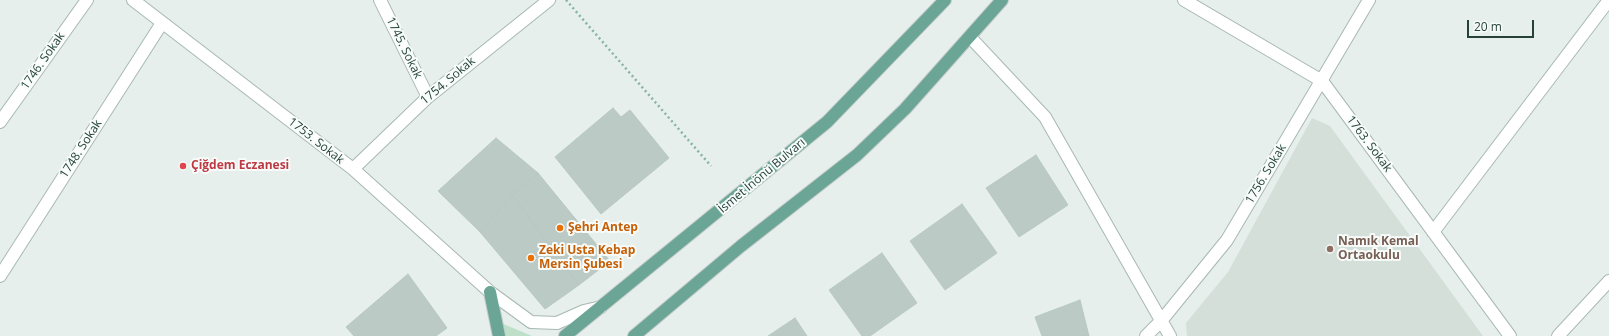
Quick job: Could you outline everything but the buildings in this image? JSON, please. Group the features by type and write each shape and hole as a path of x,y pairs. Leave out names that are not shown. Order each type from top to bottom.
{"main road":[{"name":"İsmet İnönü Bulvarı","path":"566,336 827,122 945,0"},
{"path":"634,336 741,246 857,155 905,109 1002,0"},
{"path":"490,292 499,336"},
{"path":"643,336 654,320"}],"street":[{"name":"1746. Sokak","path":"0,122 87,0"},
{"name":"1753. Sokak","path":"133,0 353,169 490,292 531,322 557,323 584,311 602,307"},
{"name":"1745. Sokak","path":"380,0 428,97"},
{"name":"1754. Sokak","path":"353,169 428,97 549,0"},
{"name":"1763. Sokak","path":"1184,0 1322,81 1510,336"},
{"name":"1756. Sokak","path":"1146,336 1161,321 1227,240 1369,0"},
{"path":"1433,232 1609,0"},
{"name":"1748. Sokak","path":"0,276 162,23"},
{"path":"970,37 1045,117 1170,336"},
{"path":"1558,336 1609,282"}],"path":[{"path":"566,0 711,166"}],"shaded area":[{"name":"Namık Kemal Ortaokulu","path":"1312,118 1330,126 1483,336 1187,336 1186,323 1228,272"}],"green space":[{"path":"501,323 532,336 505,336"}],"place":[{"name":"Çiğdem Eczanesi","path":"183,166"},
{"name":"Şehri Antep","path":"560,228"},
{"name":"Namık Kemal Ortaokulu","path":"1330,249"},
{"name":"Zeki Usta Kebap Mersin Şubesi","path":"531,258"}]}
